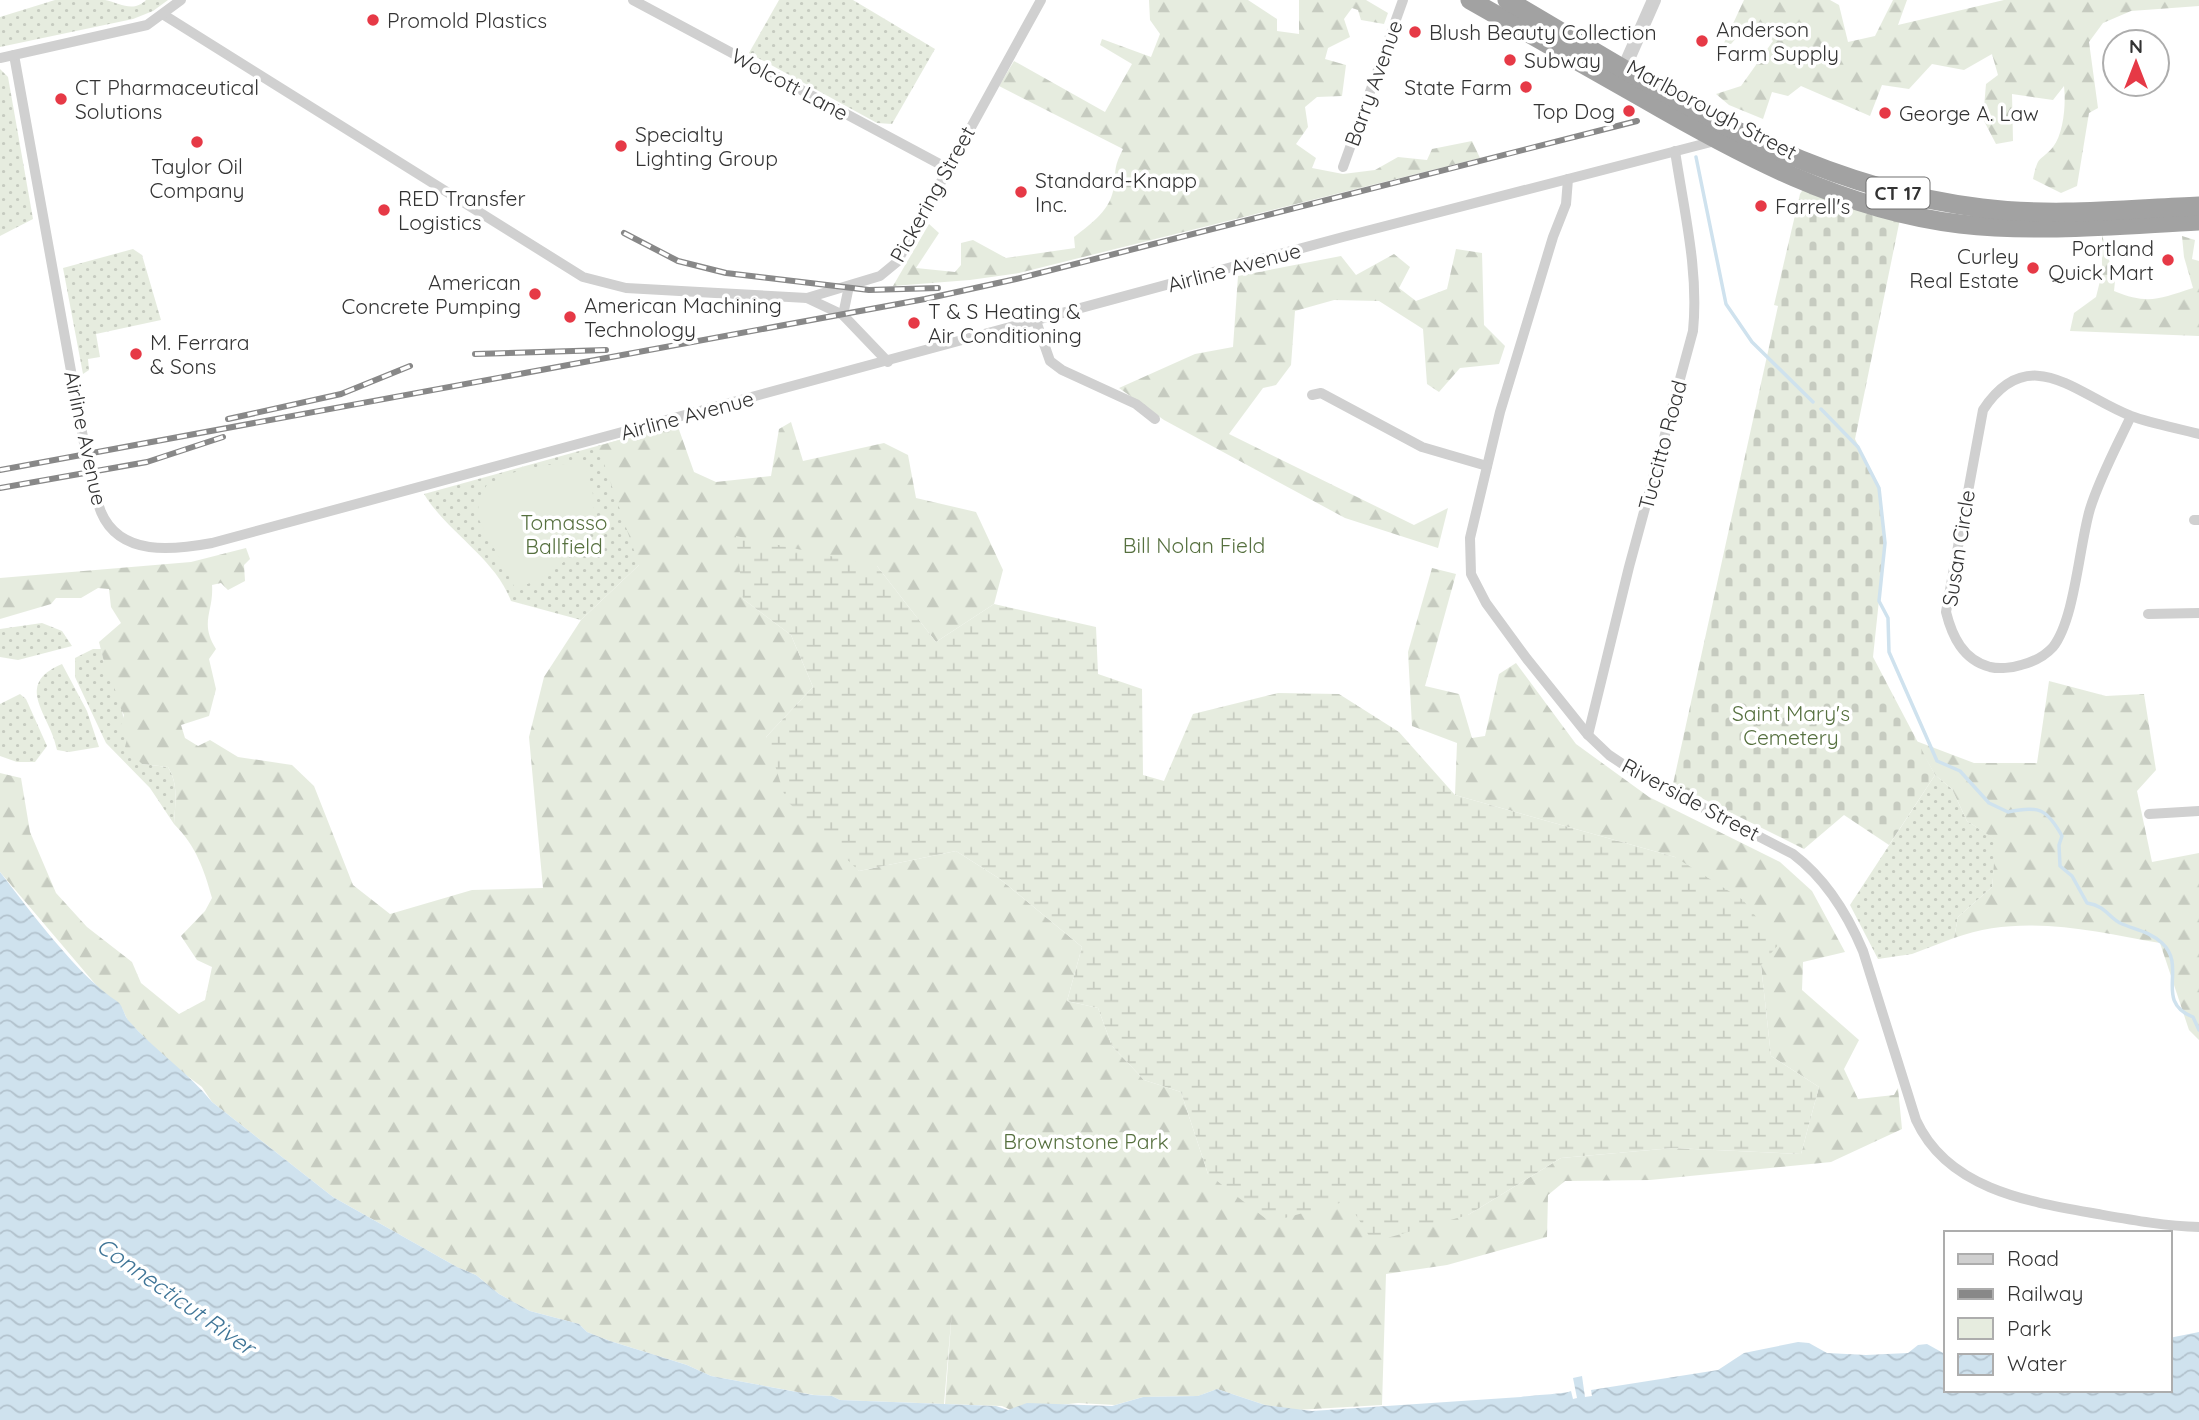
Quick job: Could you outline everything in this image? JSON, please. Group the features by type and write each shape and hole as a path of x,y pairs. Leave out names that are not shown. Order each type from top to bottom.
{"highway":[{"name":"Marlborough Street","path":"1470,0 1620,76 1720,133 1768,168 1815,187 1935,220 2038,229 2199,221"},
{"name":"Marlborough Street","path":"1507,0 1620,76"},
{"name":"Marlborough Street","path":"1720,133 1820,170 1939,202 2026,211 2199,206"}],"street":[{"path":"0,58 138,28 164,15 181,0"},
{"name":"Wolcott Lane","path":"633,0 947,168"},
{"name":"Pickering Street","path":"164,15 583,277 626,288 807,298 880,276 897,262 1041,0"},
{"name":"Barry Avenue","path":"1343,167 1403,0"},
{"path":"1620,76 1654,0"},
{"name":"Airline Avenue","path":"14,55 86,454 103,516 132,542 169,550 212,543 1675,151 1720,133"},
{"name":"Tuccitto Road","path":"1588,735 1629,566 1693,331 1696,299 1694,273 1675,151"},
{"name":"Riverside Street","path":"1568,179 1566,204 1549,250 1487,466 1470,538 1471,574 1486,603 1588,735 1636,774 1765,838 1810,867 1853,927 1916,1120 1926,1140 1938,1155 1976,1181 2024,1199 2150,1223 2199,1227"},
{"path":"843,315 849,286"},
{"path":"807,298 843,315 888,362"},
{"path":"1036,321 1050,361 1062,370 1136,404 1156,419"},
{"name":"Susan Circle","path":"2032,375 2060,379 2131,416 2091,505 2060,635 2051,649 2036,661 2013,668 1990,667 1967,656 1951,634 1946,612 1983,410 1994,393 2010,382 2032,375"},
{"path":"1312,395 1321,393 1422,447 1487,466"},
{"path":"2131,416 2199,434"},
{"path":"2148,614 2199,613"},
{"path":"2149,814 2199,811"}],"green space":[{"path":"55,0 105,0 131,7 146,0 168,0 153,11 133,19 0,47 0,17"},
{"path":"779,0 853,0 935,49 892,124 877,123 749,53"},
{"path":"1149,0 1248,0 1277,19 1277,31 1299,34 1299,0 1366,0 1388,13 1384,24 1361,20 1358,10 1352,8 1344,19 1350,37 1328,48 1325,59 1346,65 1342,96 1317,97 1305,107 1308,127 1296,144 1316,158 1312,168 1343,174 1375,170 1398,157 1427,160 1432,149 1472,141 1480,158 1019,273 893,286 929,224 939,233 916,268 955,272 961,265 961,243 973,240 1006,258 1075,248 1074,237 1100,215 1109,202 1123,149 999,86 1014,61 1105,112 1132,64 1100,45 1102,39 1151,57 1160,34 1150,20"},
{"path":"1744,0 1830,0 1839,5 1848,42 1875,36 1893,0 1907,0 1898,25 2004,0 2199,0 2199,6 2131,11 2103,23 2089,42 2098,108 2089,113 2077,186 2061,193 2033,179 2038,162 2053,147 2060,134 2064,86 2053,100 2012,94 2013,141 1996,144 1983,119 1986,84 1998,75 1992,54 1964,70 1932,64 1909,89 1882,85 1870,116 1801,86 1788,96 1772,92 1763,119 1729,105 1716,94 1741,86 1773,41 1759,25 1746,27 1731,44 1724,43"},
{"path":"0,69 8,77 33,219 0,236"},
{"name":"Saint Mary's Cemetery","path":"1804,188 1900,219 1855,439 1879,488 1885,543 1873,657 1935,775 1889,845 1844,815 1804,849 1673,784 1778,306 1774,305 1800,194"},
{"path":"2102,235 2115,281 2114,291 2145,299 2193,288 2184,257 2182,236 2195,240 2192,259 2199,261 2199,336 2070,331 2074,313 2096,297 2102,273"},
{"path":"133,249 142,255 161,320 96,334 100,357 88,359 89,370 83,374 63,268"},
{"path":"1456,249 1482,253 1484,325 1505,346 1499,364 1460,368 1439,392 1427,384 1423,329 1379,301 1334,300 1295,311 1291,365 1276,385 1263,388 1229,434 1414,525 1448,508 1438,548 1345,518 1164,420 1119,388 1195,354 1233,347 1238,276 1341,256 1356,275 1394,254 1410,267 1399,288 1416,301 1447,289"},
{"name":"Brownstone Park","path":"791,422 803,461 884,443 908,455 916,498 976,512 1003,570 994,604 936,642 877,566 743,599 791,635 813,687 766,737 859,871 956,851 1000,879 1082,947 1067,1001 1098,1008 1112,1046 1144,1080 1181,1092 1208,1174 1348,1201 1468,1215 1561,1158 1673,1148 1801,1154 1819,1087 1771,1056 1761,965 1675,857 1455,795 1457,743 1412,726 1408,652 1432,568 1456,574 1425,686 1459,694 1472,738 1485,736 1499,674 1516,663 1576,744 1649,797 1780,862 1812,891 1845,952 1803,962 1802,990 1859,1040 1844,1069 1858,1099 1894,1095 1898,1088 1902,1129 1831,1162 1650,1180 1565,1181 1548,1195 1547,1237 1447,1265 1386,1274 1382,1405 1296,1410 1265,1405 1217,1389 1198,1396 1143,1397 1115,1405 1078,1403 1011,1410 1002,1406 945,1404 952,1310 944,1404 840,1400 832,1396 711,1376 687,1365 587,1332 579,1324 530,1311 499,1294 476,1275 333,1197 212,1102 202,1087 170,1063 128,1021 122,1008 102,992 0,872 0,773 21,778 30,832 56,893 87,927 132,962 141,983 179,1014 205,1000 212,967 197,960 181,936 205,911 212,898 198,858 174,824 175,787 168,767 142,764 125,747 127,739 120,728 124,715 113,685 101,670 104,662 99,642 121,623 111,607 109,589 98,588 81,598 56,598 51,604 0,619 0,578 191,562 246,548 250,559 244,565 245,581 228,590 221,583 212,585 208,631 216,649 209,659 216,689 209,716 181,725 185,738 198,746 210,740 238,757 292,765 314,786 353,885 390,914 472,890 543,888 529,737 544,677 581,620 639,565 598,446 677,424 694,472 716,482 771,476 779,429"},
{"name":"Tomasso Ballfield","path":"644,433 639,565 581,620 511,601 494,572 445,521 424,494"},
{"path":"584,463 592,491 593,512 581,542 571,555 544,576 515,588 477,516 480,496 488,483 497,482 502,475 546,465"},
{"path":"736,536 877,566 936,642 994,604 1096,627 1098,674 1142,689 1143,775 1164,781 1193,714 1278,693 1339,694 1399,732 1455,795 1675,857 1743,900 1778,945 1761,965 1771,1056 1819,1087 1801,1154 1673,1148 1561,1158 1468,1215 1373,1242 1347,1201 1270,1222 1208,1174 1181,1092 1144,1080 1112,1046 1098,1008 1067,1001 1082,947 1000,879 956,851 859,871 786,800 766,737 813,687 791,635 743,599"},
{"path":"42,623 62,631 72,646 18,660 0,657 0,629"},
{"path":"93,649 101,649 104,662 119,693 127,739 142,764 168,767 176,794 174,824 150,788 106,743 75,677 75,658"},
{"path":"62,664 87,711 99,747 69,752 57,750 38,702 37,691 39,681 47,672"},
{"path":"2049,681 2106,696 2144,694 2156,770 2137,791 2152,862 2199,853 2199,1040 2189,1030 2160,943 2083,930 2031,925 1980,931 1954,938 1958,917 1992,887 1996,840 1967,821 1952,789 1935,775 1916,741 1974,763 2037,763"},
{"path":"20,694 26,699 47,746 35,762 17,762 0,756 0,704"},
{"path":"1935,775 1952,789 1967,821 1997,840 1992,887 1958,917 1954,938 1912,954 1878,959 1850,905"}],"water":[{"name":"Connecticut River","path":"0,872 87,977 120,1004 128,1020 138,1031 212,1102 333,1197 476,1275 499,1294 530,1311 579,1324 587,1332 687,1365 711,1376 813,1395 832,1396 840,1400 996,1406 1008,1410 1027,1403 1112,1406 1143,1397 1198,1396 1217,1389 1265,1405 1312,1411 1521,1397 1571,1391 1573,1399 1577,1398 1573,1378 1582,1376 1585,1397 1592,1396 1591,1390 1718,1370 1744,1353 1798,1342 1809,1343 1827,1353 1866,1355 1908,1353 1918,1345 1927,1344 1944,1353 1944,1392 2171,1392 2171,1338 2199,1332 2199,1420 0,1420"}],"waterway":[{"path":"1696,157 1726,304 1752,342 1813,402"},
{"path":"1821,409 1858,447 1879,488 1885,543 1879,601 1888,618 1889,652 1937,761 1960,771 1989,803 2008,812 2035,809 2052,820 2062,836 2059,845 2060,866 2072,876 2087,903 2103,909 2122,924 2153,936 2169,952 2175,1002 2181,1010 2193,1017 2199,1030"}],"railway":[{"path":"0,470 925,299 1016,279 1637,121"},
{"path":"624,233 678,261 726,273 869,290 938,288"},
{"path":"475,354 606,350"},
{"path":"228,419 341,394 410,366"},
{"path":"0,488 147,462 223,437"}],"place":[{"name":"Promold Plastics","path":"373,20"},
{"name":"Blush Beauty Collection","path":"1415,32"},
{"name":"Anderson Farm Supply","path":"1702,41"},
{"name":"Subway","path":"1510,60"},
{"name":"State Farm","path":"1526,87"},
{"name":"CT Pharmaceutical Solutions","path":"61,99"},
{"name":"Top Dog","path":"1629,111"},
{"name":"George A. Law","path":"1885,113"},
{"name":"Taylor Oil Company","path":"197,142"},
{"name":"Specialty Lighting Group","path":"621,146"},
{"name":"Standard-Knapp Inc.","path":"1021,192"},
{"name":"Farrell's","path":"1761,206"},
{"name":"RED Transfer Logistics","path":"384,210"},
{"name":"Portland Quick Mart","path":"2168,260"},
{"name":"Curley Real Estate","path":"2033,268"},
{"name":"American Concrete Pumping","path":"535,294"},
{"name":"American Machining Technology","path":"570,317"},
{"name":"T & S Heating & Air Conditioning","path":"914,323"},
{"name":"M. Ferrara & Sons","path":"136,354"}],"park label":[{"name":"Bill Nolan Field","path":"1194,545"}]}
